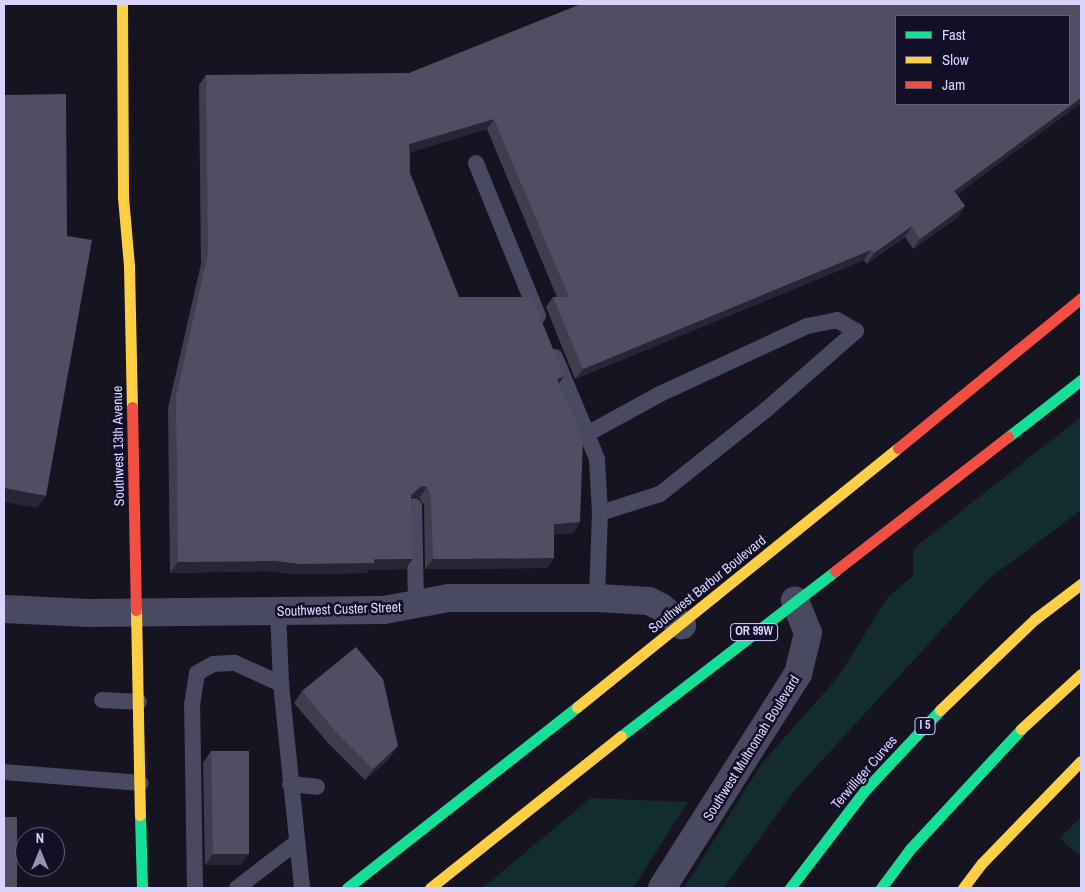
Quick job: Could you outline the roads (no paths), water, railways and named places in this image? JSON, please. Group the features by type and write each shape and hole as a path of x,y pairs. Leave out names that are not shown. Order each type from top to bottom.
{"main road":[{"name":"Southwest 13th Avenue","path":"122,4 123,197 129,266 142,888"},
{"name":"Southwest Barbur Boulevard","path":"347,888 682,625 1081,298"},
{"name":"OR 99W","path":"430,888 795,600 1081,380"},
{"name":"Terwilliger Curves","path":"790,888 865,790 940,710 1036,619 1081,584"},
{"path":"881,888 910,849 979,772 1048,701 1081,674"},
{"path":"963,888 982,863 1081,761"}],"street":[{"name":"Southwest Custer Street","path":"4,609 88,613 137,611 384,610 449,598 597,598 649,601 661,606 682,625"},
{"name":"Southwest Multnomah Boulevard","path":"662,888 798,674 808,633 795,600"}],"lane":[{"path":"476,163 597,459 600,514 597,598"},
{"path":"587,434 660,394 806,326 837,320 856,332 767,409 660,494 600,514"},
{"path":"414,506 416,605"},
{"path":"278,611 281,684 302,888"},
{"path":"195,888 192,705 197,673 213,664 235,663 281,684"},
{"path":"102,700 139,702"},
{"path":"4,772 141,783"},
{"path":"290,784 317,787"},
{"path":"237,888 297,842"}]}
